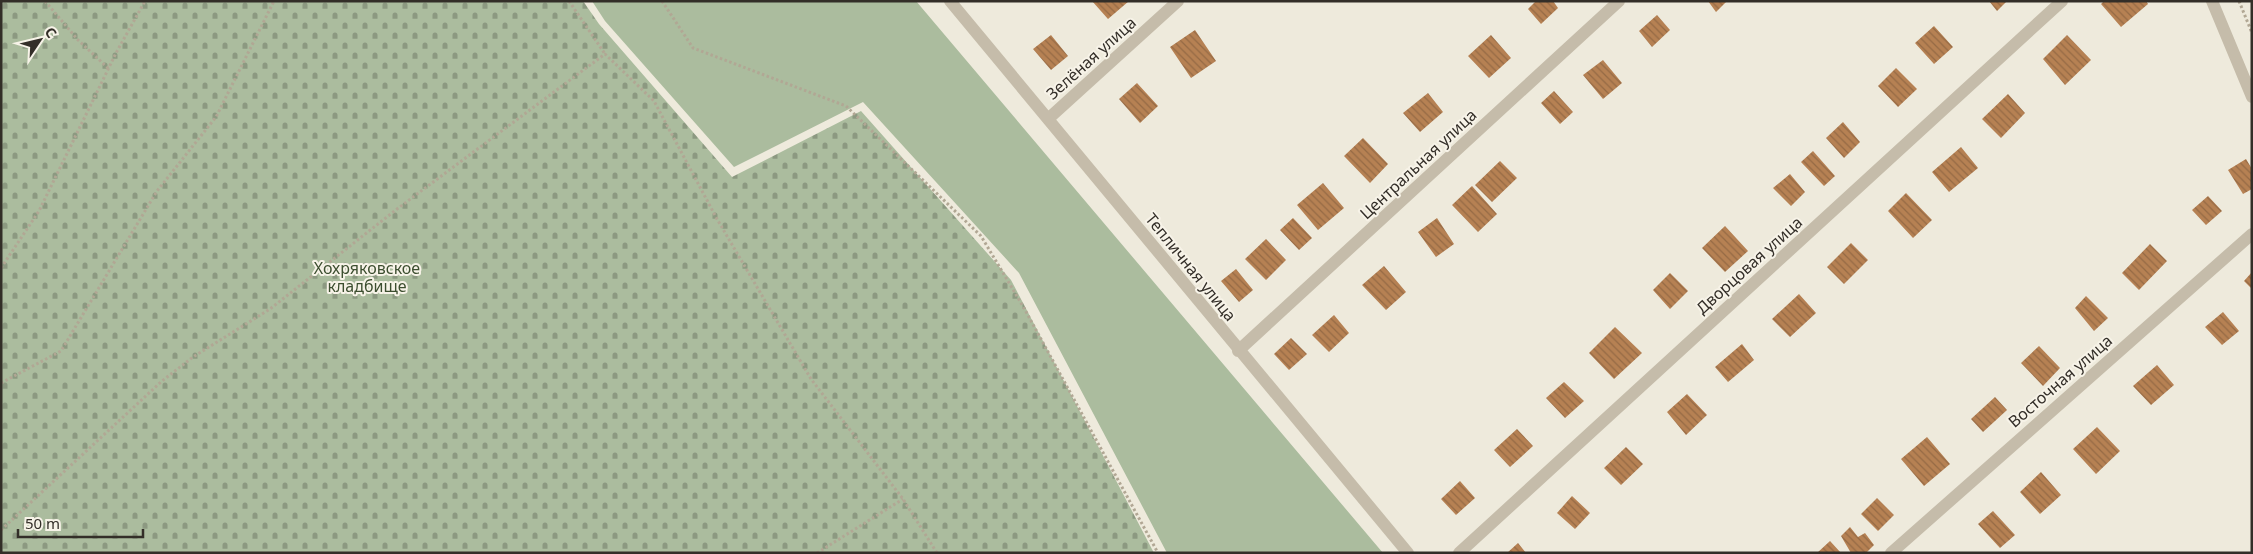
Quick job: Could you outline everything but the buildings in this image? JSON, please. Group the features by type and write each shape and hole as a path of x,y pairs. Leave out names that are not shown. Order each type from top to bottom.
{"street":[{"name":"Тепличная улица","path":"950,1 1238,351 1408,553"},
{"name":"Зелёная улица","path":"1048,119 1178,1"},
{"name":"Центральная улица","path":"1238,351 1619,1"},
{"name":"Дворцовая улица","path":"1459,553 2062,1"},
{"path":"2212,1 2252,97"},
{"name":"Восточная улица","path":"1891,553 2252,234"}],"path":[{"path":"45,1 78,40 109,69"},
{"path":"1,268 39,211 145,1"},
{"path":"1,383 61,351 157,191 216,117 274,1"},
{"path":"569,1 605,54 654,101 717,219 812,379 903,499 937,553"},
{"path":"662,1 693,48 846,106 980,236 1024,308 1158,553"},
{"path":"2239,1 2252,33"},
{"path":"1,530 162,381 192,357 270,309 397,209 605,54"},
{"path":"817,553 903,499"}],"green space":[{"name":"Хохряковское кладбище","path":"1,1 583,1 599,24 732,177 861,111 1011,280 1154,553 1,553"},
{"path":"592,1 916,1 1383,553 1167,553 1019,273 863,102 734,167 605,21"}]}
